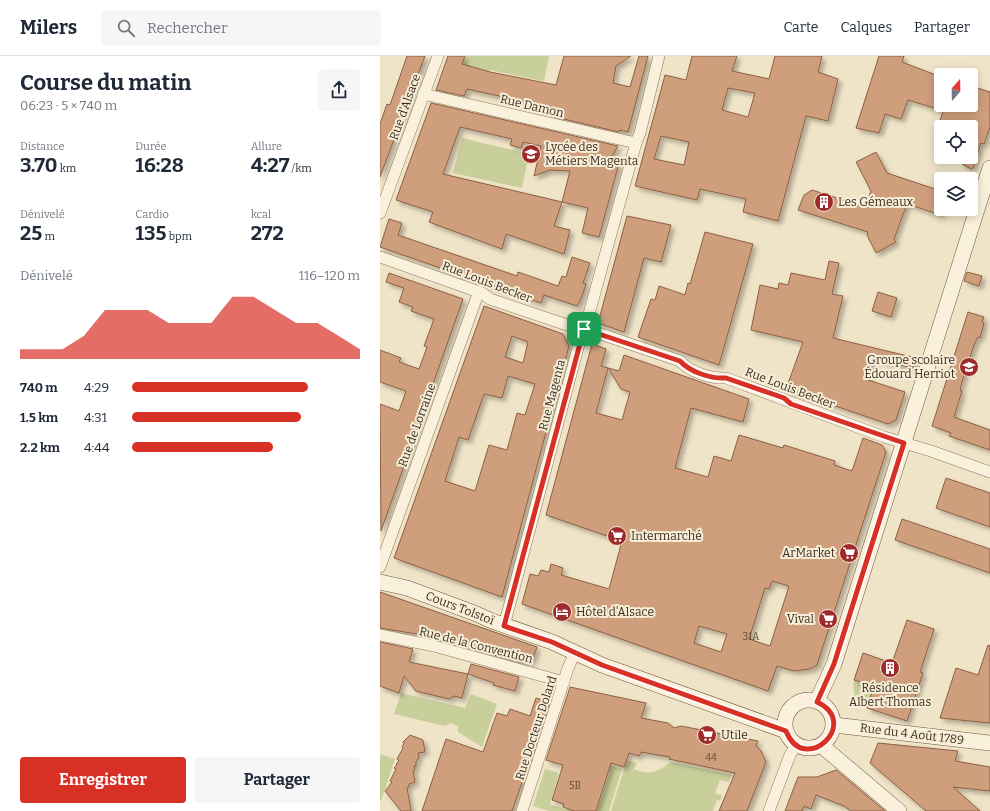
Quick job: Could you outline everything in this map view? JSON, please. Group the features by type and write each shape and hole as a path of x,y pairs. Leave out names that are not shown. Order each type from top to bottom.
{"main road":[{"path":"817,702 834,664 990,168"},
{"name":"Cours Tolstoï","path":"380,582 407,588 504,626 552,642 602,665 786,731"},
{"path":"802,701 817,702 827,708 831,713 834,725 831,735 822,746 808,749 796,745 788,736 786,731 787,714 793,706 802,701"},
{"name":"Rue du 4 Août 1789","path":"834,725 990,743"},
{"path":"822,746 898,811"}],"street":[{"name":"Rue d'Alsace","path":"380,213 438,56"},
{"name":"Rue Magenta","path":"504,626 584,329 640,133 659,56"},
{"name":"Rue Damon","path":"423,94 636,143"},
{"name":"Rue Louis Becker","path":"380,257 479,292 490,299 567,326 584,329 680,361 687,368 718,378 726,378 784,398 791,404 990,472"},
{"name":"Rue de Lorraine","path":"380,567 479,292"},
{"name":"Rue de la Convention","path":"380,634 434,646 564,682"},
{"name":"Rue Docteur Dolard","path":"522,811 564,682 575,653"},
{"path":"768,811 790,755 796,745"}],"green space":[{"path":"465,56 549,56 544,81 490,70 488,76 462,64"},
{"path":"462,138 529,154 522,188 453,173"},
{"path":"854,680 874,686 867,708 855,696"},
{"path":"401,693 465,708 471,694 497,704 482,747 458,732 458,726 451,723 445,726 394,714"},
{"path":"380,754 395,759 381,801 380,801"},
{"path":"578,754 622,769 609,811 597,811 610,771 589,764"},
{"path":"627,760 637,763 634,769 644,772 653,772 670,762 732,775 729,782 720,780 715,793 722,796 720,801 717,800 713,811 611,811"},
{"path":"545,769 559,773 550,804 571,811 549,811 533,806"}],"building":[{"path":"407,56 425,56 380,177 380,124 387,104 390,105"},
{"path":"448,56 465,56 462,64 490,72 556,85 564,56 631,56 616,66 613,83 630,87 639,56 648,56 628,132 620,130 619,132 551,116 554,108 467,89 464,96 436,90"},
{"path":"692,56 737,56 732,71 769,79 775,56 822,56 818,72 838,79 828,121 806,116 778,221 743,212 746,199 700,189 697,200 635,186 665,75 686,80","holes":["728,88 755,93 748,117 722,110","661,136 689,142 684,165 654,159"]},
{"path":"879,56 904,56 902,62 934,74 934,108 908,100 901,119 885,114 879,133 856,128"},
{"path":"978,88 990,92 990,127 984,144 981,143 978,152 978,120 940,120 943,112 978,112"},
{"path":"431,103 618,146 607,165 619,163 599,237 582,233 588,208 562,202 554,226 570,230 564,254 506,234 502,249 429,222 433,212 396,200","holes":["460,127 512,139 510,145 521,148 523,142 541,146 534,176 550,170 570,171 562,202 443,174"]},
{"name":"Les Gémeaux","path":"876,152 887,173 934,189 934,213 907,204 894,239 896,242 876,253 867,235 868,232 798,210 804,195 812,190 865,207 871,191 856,162"},
{"path":"962,164 974,164 971,169"},
{"path":"627,216 671,225 661,262 644,258 624,332 598,323"},
{"path":"389,219 402,223 398,235 517,276 518,272 558,286 562,276 566,277 572,257 590,263 583,283 586,284 581,299 577,306 544,295 541,303 380,247"},
{"path":"705,232 753,244 719,365 638,337 651,299 655,300 659,286 685,295 688,283 690,284"},
{"path":"829,261 839,263 832,294 843,296 833,338 916,358 913,368 873,359 868,380 905,392 896,420 888,424 786,389 803,342 751,330 760,285 778,289 779,283 788,285 791,273 825,280"},
{"path":"967,272 982,276 979,286 964,281"},
{"path":"389,273 463,299 381,531 380,404 399,411 406,391 380,382 380,350 401,358 399,362 419,369 427,347 424,346 434,319 411,311 413,307 399,302 404,288 386,282"},
{"path":"878,292 897,298 891,317 872,311"},
{"path":"484,306 563,334 569,346 502,597 394,558","holes":["512,336 528,342 523,363 505,357","508,376 535,384 525,415 517,413 507,450 489,445 475,491 445,481 459,437 468,440 484,394 502,398"]},
{"path":"968,312 984,317 982,322 984,323 980,338 978,337 974,345 962,382 960,391 962,391 954,417 990,430 990,450 949,436 951,433 932,426"},
{"path":"592,344 606,349 601,366 619,371 624,355 749,399 743,422 691,408 675,468 708,477 714,456 731,461 739,435 783,448 784,445 835,461 834,465 852,471 863,438 882,445 886,452 817,665 810,669 794,671 777,666 768,691 522,604 530,574 538,576 541,570 549,572 551,564 563,568 561,575 609,589 622,541 546,515","holes":["608,368 621,389 630,392 622,420 596,413","772,581 789,586 770,646 749,639 765,588 769,589","699,626 727,634 721,652 694,643"]},
{"path":"946,478 990,493 990,527 936,508"},
{"path":"902,519 990,549 990,573 895,540"},
{"path":"380,592 537,647 531,663 524,661 523,663 475,650 475,648 417,634 380,628"},
{"name":"Résidence Albert Thomas","path":"907,620 934,629 920,672 923,673 907,721 867,708 874,686 854,680 863,653 892,663"},
{"path":"380,642 413,649 409,662 468,674 462,698 454,696 449,699 416,691 404,676 399,693 380,686"},
{"path":"988,645 990,646 990,723 940,718 956,668 978,675"},
{"path":"471,664 519,677 515,691 493,685 494,683 468,674"},
{"path":"570,687 646,703 641,718 668,723 674,728 681,726 758,741 756,746 761,751 766,762 747,811 719,811 735,773 669,759 670,757 641,752 639,756 629,753 624,767 611,763 596,811 574,811 563,807 564,804 552,800 563,765 546,760"},
{"path":"536,698 550,702 512,811 422,811 446,739 483,752 497,713 507,716 510,709 530,716"},
{"path":"410,735 423,740 425,752 418,753 419,757 416,762 416,766 414,766 415,770 413,771 415,782 409,784 409,787 407,788 411,811 401,811 385,791 392,782 390,781 396,769 394,768 399,761 397,759 403,748 403,742"},
{"path":"878,743 958,751 955,761 990,767 990,791 953,787 980,811 926,811 870,763"},
{"path":"836,770 885,811 851,811 844,806 816,795 811,809 804,806 802,811 785,811 798,777 817,777"}],"place":[{"name":"Lycée des Métiers Magenta","path":"531,154"},
{"name":"Les Gémeaux","path":"824,202"},
{"name":"Groupe scolaire Édouard Herriot","path":"969,367"},
{"name":"Intermarché","path":"617,536"},
{"name":"ArMarket","path":"849,553"},
{"name":"Hôtel d'Alsace","path":"562,612"},
{"name":"Vival","path":"828,619"},
{"name":"Résidence Albert Thomas","path":"890,668"},
{"name":"Utile","path":"707,735"}],"route":[{"path":"584,329 597,332 680,361 687,368 718,378 726,378 784,398 791,404 904,443 834,664 817,702 823,704 831,713 834,725 829,739 822,746 808,749 802,748 791,741 786,731 602,665 552,642 504,626 584,329"}]}
